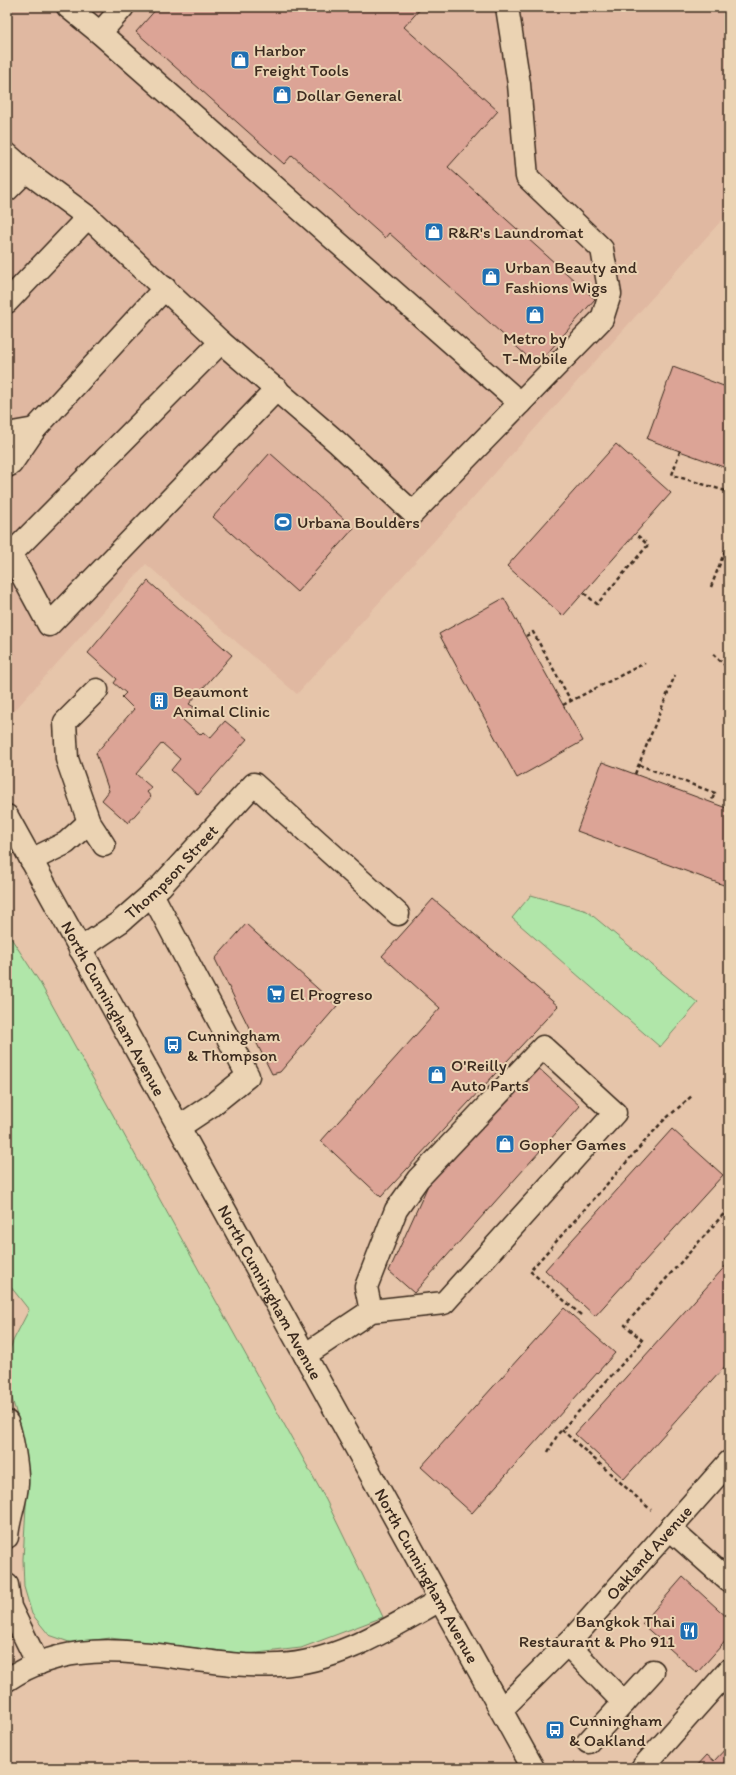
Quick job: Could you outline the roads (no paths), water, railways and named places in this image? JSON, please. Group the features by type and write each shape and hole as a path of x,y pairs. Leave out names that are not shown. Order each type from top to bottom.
{"main road":[{"path":"68,7 100,33 520,403"},
{"path":"100,33 123,7"},
{"path":"7,154 26,171 88,217 221,342 277,389 413,513 602,319 610,294 602,249 527,177 519,84 507,7"},
{"path":"7,190 26,171"},
{"path":"7,302 88,217"},
{"path":"7,466 11,464 35,429 165,288"},
{"path":"221,342 9,551 50,625 277,389"},
{"path":"7,434 35,429"},
{"path":"97,690 65,722 67,759 89,822 104,845"},
{"name":"Thompson Street","path":"80,949 120,922 152,894 189,856 254,784 398,914"},
{"name":"North Cunningham Avenue","path":"7,816 533,1768"},
{"path":"31,860 66,843 89,822"},
{"path":"152,894 248,1076 212,1105 179,1127"},
{"path":"305,1355 371,1312 444,1303 615,1113 543,1047 418,1179 396,1210 366,1287 371,1312"},
{"path":"7,1422 11,1433 17,1484 7,1537"},
{"name":"Oakland Avenue","path":"501,1710 567,1644 729,1462"},
{"path":"670,1529 729,1581"},
{"path":"7,1585 10,1607 38,1664"},
{"path":"7,1680 38,1664 63,1656 94,1651 138,1651 229,1664 279,1665 302,1662 348,1648 440,1600"},
{"path":"567,1644 624,1703"},
{"path":"642,1768 729,1670"},
{"path":"588,1742 653,1671"}],"place":[{"name":"Harbor Freight Tools","path":"240,60"},
{"name":"Dollar General","path":"282,95"},
{"name":"R&R's Laundromat","path":"434,232"},
{"name":"Urban Beauty and Fashions Wigs","path":"491,277"},
{"name":"Metro by T-Mobile","path":"535,315"},
{"name":"Urbana Boulders","path":"283,522"},
{"name":"Beaumont Animal Clinic","path":"159,701"},
{"name":"El Progreso","path":"276,994"},
{"name":"Cunningham & Thompson","path":"173,1045"},
{"name":"O'Reilly Auto Parts","path":"437,1075"},
{"name":"Gopher Games","path":"505,1144"},
{"name":"Bangkok Thai Restaurant & Pho 911","path":"689,1631"},
{"name":"Cunningham & Oakland","path":"555,1730"}]}
